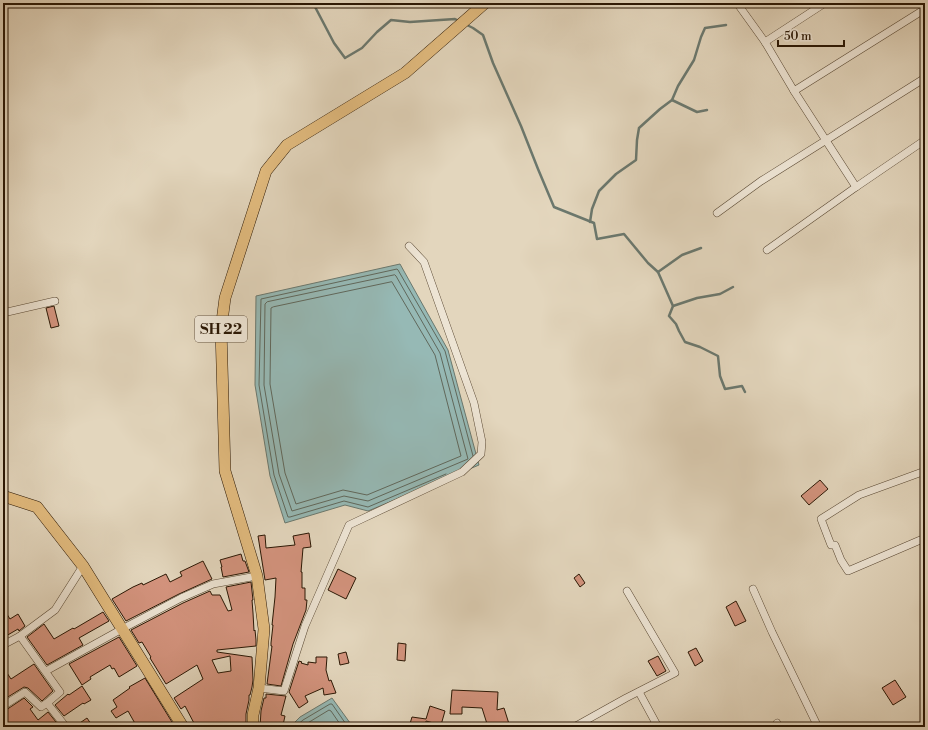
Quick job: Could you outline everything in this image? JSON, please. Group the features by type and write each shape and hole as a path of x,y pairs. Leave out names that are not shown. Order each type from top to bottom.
{"main road":[{"name":"SH 22","path":"253,727 259,688 264,629 257,576 225,471 221,329 225,298 266,171 287,145 405,73 485,3"},
{"path":"3,496 37,508 83,566 183,727"}],"street":[{"path":"737,3 765,42 794,91 856,187"},
{"path":"765,42 825,3"},
{"path":"794,91 925,9"},
{"path":"717,213 761,181 925,78"},
{"path":"767,250 925,140"},
{"path":"259,688 284,691 306,626 349,525 462,472 482,454 482,442 474,403 424,262 410,246"},
{"path":"3,313 55,301"},
{"path":"925,471 859,496 821,519 831,545 835,545 841,560 848,571 925,538"},
{"path":"3,644 20,636 55,610 83,566"},
{"path":"46,671 181,598 213,584 257,576"},
{"path":"753,589 818,727"},
{"path":"578,726 626,698 675,673 628,591"},
{"path":"3,706 25,692 40,707 60,692 20,636"},
{"path":"639,692 658,727"},
{"path":"47,703 66,727"}],"water":[{"path":"400,264 448,350 479,465 368,511 345,505 285,523 270,476 255,385 256,296"},
{"path":"332,698 353,727 290,727 300,717"}],"building":[{"path":"54,306 59,326 51,328 46,308"},
{"path":"820,480 828,489 809,505 801,496"},
{"path":"309,533 311,547 303,548 301,572 302,588 305,588 305,600 307,600 306,610 293,644 281,686 267,684 272,646 272,625 276,578 265,580 258,536 265,535 266,548 295,545 293,536"},
{"path":"241,554 249,572 223,577 220,560"},
{"path":"203,561 212,579 126,621 112,599 133,587 142,583 143,585 166,574 170,582 182,576 180,572"},
{"path":"338,569 356,578 346,599 328,590"},
{"path":"579,574 585,583 580,587 574,578"},
{"path":"251,582 256,646 217,650 217,652 252,657 253,680 246,714 246,727 196,727 185,706 181,709 174,698 203,679 197,665 166,684 142,642 139,643 131,630 210,591 212,595 220,595 228,611 232,610 226,587","holes":["230,656 231,671 218,673 212,660"]},
{"path":"736,601 746,621 735,626 726,607"},
{"path":"3,608 10,619 18,614 25,626 19,631 18,629 6,636 3,631"},
{"path":"103,612 109,621 79,638 83,645 47,665 27,637 44,624 54,639"},
{"path":"119,637 137,666 119,677 114,668 112,669 110,665 90,677 91,679 82,685 69,664"},
{"path":"398,643 406,644 405,661 397,660"},
{"path":"696,648 703,661 695,666 688,652"},
{"path":"346,652 349,663 340,665 338,654"},
{"path":"658,656 666,671 657,676 648,661"},
{"path":"316,657 327,657 326,670 329,681 331,680 336,693 324,695 323,688 305,696 308,702 299,708 289,692 299,661 308,665 308,662 316,663"},
{"path":"34,664 53,691 42,701 28,688 24,687 3,700 3,667 11,679"},
{"path":"145,678 175,727 137,727 128,711 116,718 111,711 117,707 113,700 130,688 129,687"},
{"path":"895,680 906,697 893,705 882,688"},
{"path":"82,686 91,700 84,704 83,703 64,716 55,705 68,694 69,695"},
{"path":"452,690 498,692 497,710 504,708 510,727 488,727 482,708 462,707 462,714 450,714"},
{"path":"266,694 286,696 281,715 285,716 283,725 274,723 274,727 260,727 261,711"},
{"path":"24,698 33,707 30,709 38,720 48,712 60,727 3,727 3,711"},
{"path":"430,706 445,711 441,725 426,721 425,727 409,727 412,717 426,719"},
{"path":"87,718 93,727 74,727"}],"waterway":[{"path":"313,3 334,43 345,58 362,48 391,20 410,22 455,19 459,21"},
{"path":"465,24 483,35 493,63 521,126 554,207 594,223 597,239 624,234 648,263 658,272 673,306 669,316 676,324 685,342 700,347 718,356 720,376 725,389 742,386 745,392"},
{"path":"672,100 678,86 694,60 705,28 726,25"},
{"path":"590,222 592,209 599,191 616,174 636,160 639,128 672,100 697,112 707,110"},
{"path":"658,272 682,255 701,248"},
{"path":"673,306 697,298 720,294 733,287"}]}
